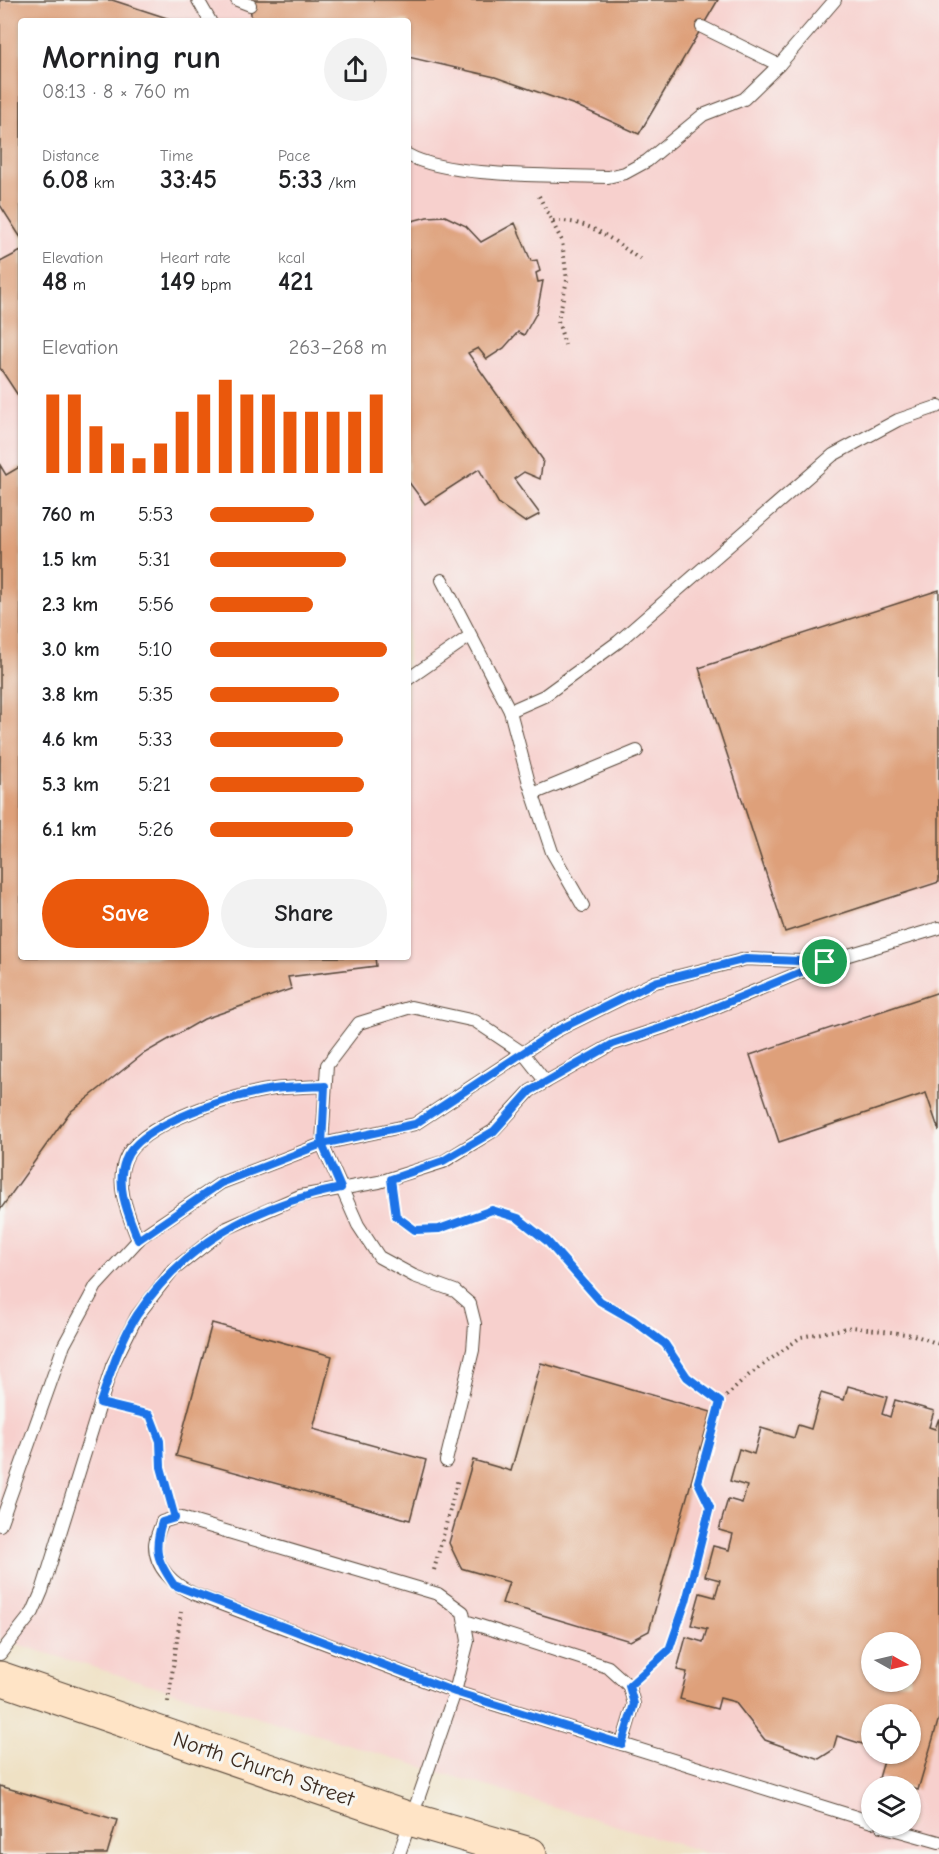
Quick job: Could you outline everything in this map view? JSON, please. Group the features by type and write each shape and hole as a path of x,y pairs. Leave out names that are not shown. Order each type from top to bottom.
{"main road":[{"name":"North Church Street","path":"0,1678 413,1820 530,1854"}],"lane":[{"path":"198,0 208,18"},
{"path":"237,0 250,5"},
{"path":"411,156 434,166 529,174 608,177 625,173 647,161 703,115 744,99 779,65 835,0"},
{"path":"702,27 779,65"},
{"path":"510,711 544,696 618,642 833,455 898,420 939,406"},
{"path":"442,580 510,711 552,852 583,906"},
{"path":"411,677 470,636"},
{"path":"533,794 637,751"},
{"path":"0,1654 33,1612 42,1591 112,1366 136,1316 172,1270 225,1229 300,1196 391,1179 443,1161 494,1131 530,1091 613,1044 685,1020 825,962 939,928"},
{"path":"0,1525 64,1345 96,1286 138,1240 221,1183 322,1144 415,1124 556,1031 655,982 746,959 825,962"},
{"path":"446,1461 473,1350 475,1324 470,1304 455,1291 414,1276 379,1257 358,1224 322,1144 327,1065 359,1023 411,1007 475,1020 523,1053 546,1082"},
{"path":"138,1240 123,1197 122,1179 128,1154 146,1135 198,1110 273,1089 325,1086"},
{"path":"399,1854 413,1820 455,1692 468,1641 463,1612 438,1594 428,1591 175,1518 162,1522 155,1544 161,1565 174,1585 455,1692 861,1819"},
{"path":"465,1621 608,1667 629,1686 634,1704 622,1744"},
{"path":"918,1836 939,1842"}],"path":[{"path":"529,174 562,241 567,280 558,321 566,345"},
{"path":"553,220 574,220 602,232 641,260"},
{"path":"391,1179 396,1216 415,1230 439,1229 492,1210 518,1218 547,1241 600,1301 633,1320 665,1344 687,1377 720,1402"},
{"path":"629,1686 669,1650 686,1601 710,1507 698,1482 720,1402 748,1375 801,1337 852,1327 914,1335 939,1344"},
{"path":"100,1403 150,1415 160,1441 161,1467 175,1518"},
{"path":"428,1591 461,1469 446,1461"},
{"path":"164,1734 175,1645 186,1590"}],"shaded area":[{"path":"0,0 939,0 939,1854 710,1854 0,1639"}],"building":[{"path":"0,0 112,0 167,18 18,18 18,233 0,205"},
{"path":"249,0 718,0 639,134 575,105 495,77 411,58 411,18 252,18"},
{"path":"445,216 466,226 481,242 515,223 531,261 537,260 540,271 536,273 538,282 543,281 537,312 524,335 518,332 504,348 487,359 478,348 468,353 543,460 540,479 524,472 514,479 540,514 525,522 499,504 479,469 425,504 411,485 411,221"},
{"path":"18,253 18,395 0,368 0,262"},
{"path":"0,465 6,475 18,468 18,960 375,960 376,966 288,977 291,989 204,1019 143,1054 69,1113 0,1210"},
{"path":"939,590 939,882 785,932 699,668"},
{"path":"939,992 939,1131 926,1093 779,1142 750,1055"},
{"path":"212,1323 332,1356 313,1429 426,1460 410,1520 176,1456"},
{"path":"541,1363 711,1412 649,1631 630,1641 502,1603 509,1582 461,1568 449,1543 473,1460 511,1471"},
{"path":"848,1386 887,1397 882,1414 890,1417 895,1400 934,1411 929,1427 935,1429 939,1418 939,1718 921,1780 921,1776 880,1776 883,1764 921,1764 921,1704 861,1704 861,1744 837,1736 833,1750 819,1759 765,1740 735,1702 720,1698 717,1709 680,1699 687,1672 677,1670 686,1637 703,1642 707,1629 691,1625 700,1593 715,1597 720,1580 705,1576 713,1546 729,1550 733,1534 719,1530 728,1499 742,1503 747,1486 730,1481 739,1449 754,1454 761,1428 794,1438 798,1425 811,1429 821,1393 844,1400"},
{"path":"0,1786 117,1820 107,1854 0,1854"}],"route":[{"path":"825,962 685,1020 613,1044 530,1091 494,1131 443,1161 391,1179 396,1216 415,1230 439,1229 492,1210 518,1218 547,1241 600,1301 633,1320 665,1344 687,1377 720,1402 698,1482 710,1507 686,1601 669,1650 629,1686 634,1704 622,1744 455,1692 174,1585 161,1565 155,1544 162,1522 175,1518 161,1467 160,1441 150,1415 100,1403 112,1366 136,1316 172,1270 225,1229 300,1196 341,1188 322,1144 322,1107 325,1086 273,1089 198,1110 146,1135 133,1146 124,1163 122,1179 123,1197 138,1240 221,1183 322,1144 415,1124 476,1086 556,1031 655,982 746,959 825,962"}]}
